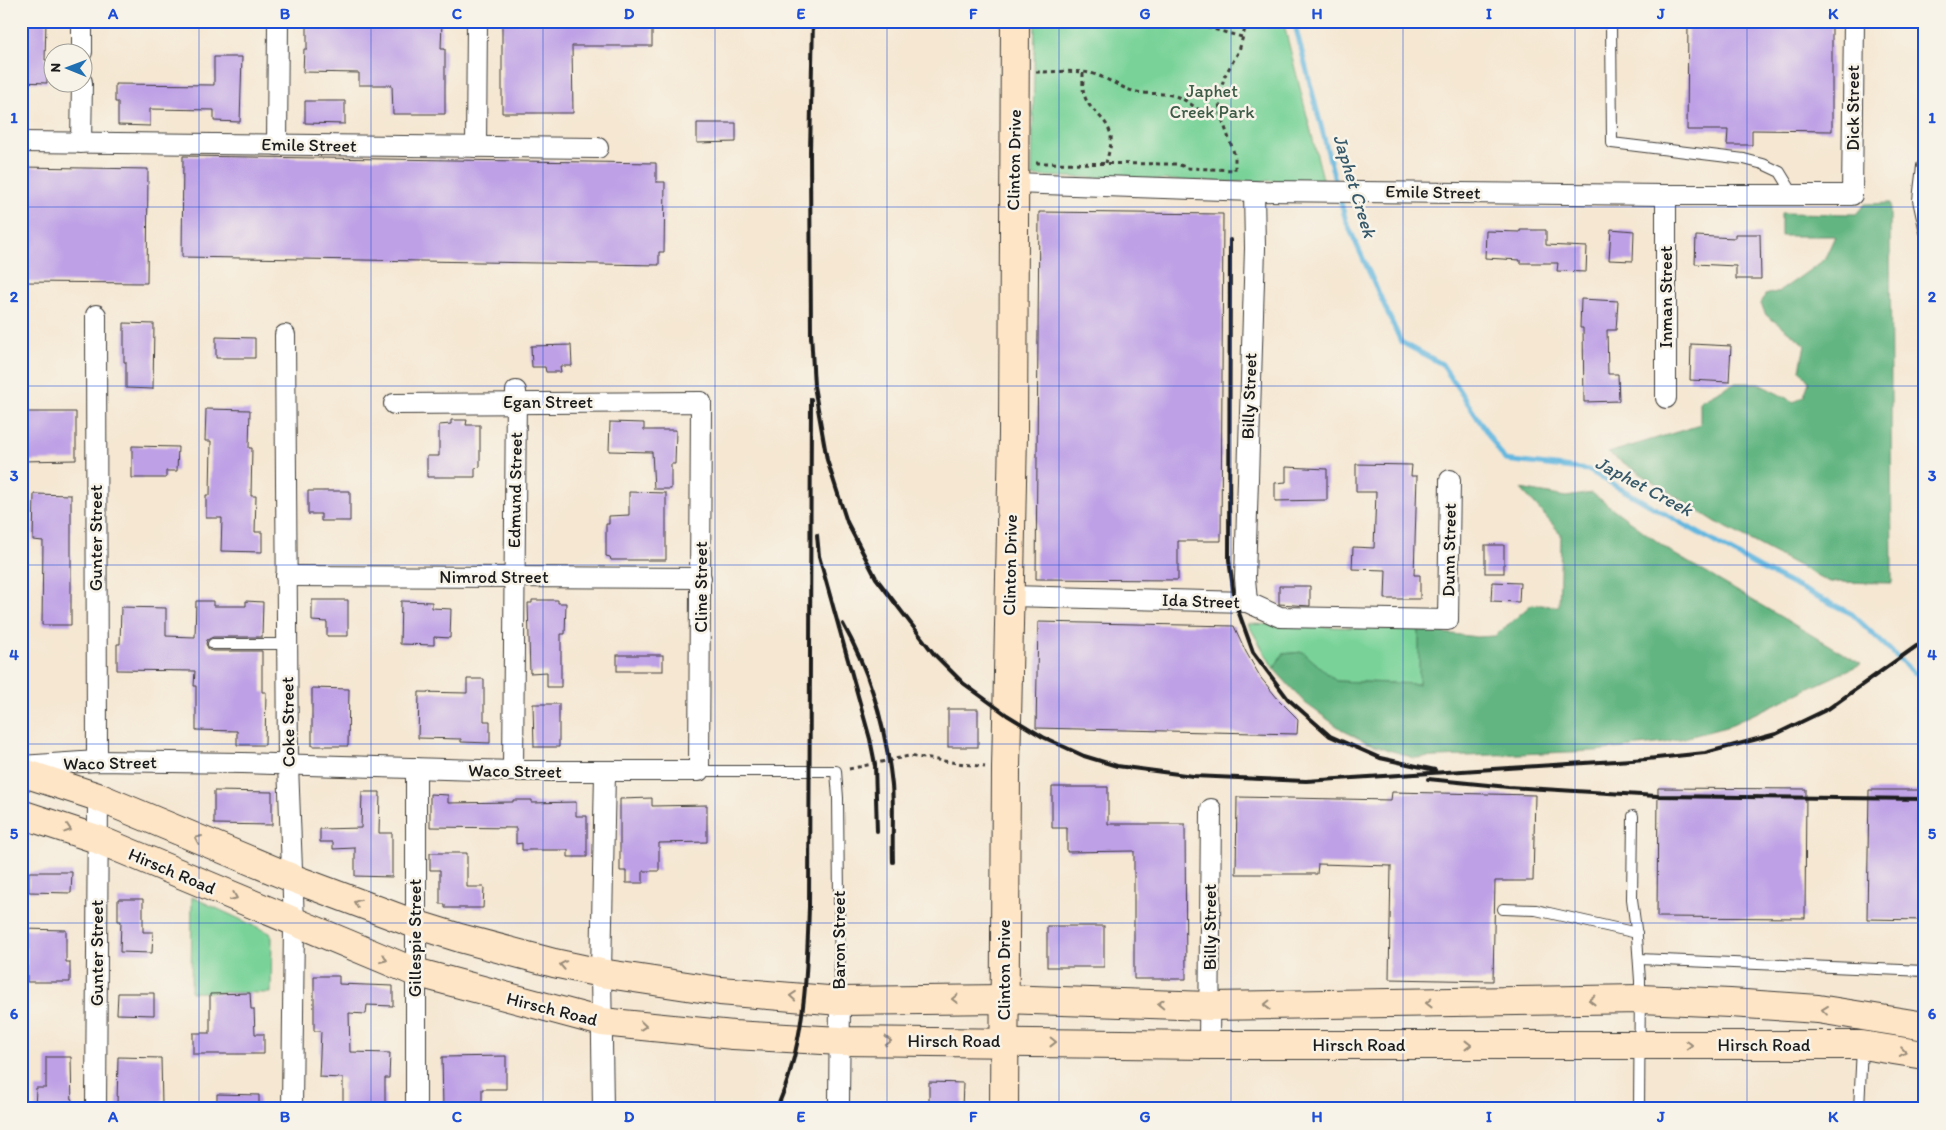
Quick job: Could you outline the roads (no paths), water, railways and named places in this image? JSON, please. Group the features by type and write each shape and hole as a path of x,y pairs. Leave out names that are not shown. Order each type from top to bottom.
{"main road":[{"name":"Clinton Drive","path":"1004,1109 1006,769 1010,596 1016,21"},
{"name":"Hirsch Road","path":"21,772 98,797 292,878 415,924 507,951 601,973 720,990 840,1001 1004,998 1209,1006 1641,999 1730,1003 1818,1009 1863,1030 1925,1055"},
{"name":"Hirsch Road","path":"21,814 98,839 416,972 602,1022 734,1035 840,1041 1209,1045 1640,1045 1925,1026"}],"street":[{"path":"82,21 82,42"},
{"path":"277,145 278,21"},
{"path":"476,147 477,21"},
{"name":"Dick Street","path":"1852,195 1854,21"},
{"path":"81,143 82,92"},
{"name":"Emile Street","path":"21,142 598,148"},
{"name":"Emile Street","path":"1013,183 1262,190 1666,195 1852,195"},
{"name":"Billy Street","path":"1247,602 1245,578 1254,248 1262,190"},
{"name":"Inman Street","path":"1666,195 1666,398"},
{"name":"Gunter Street","path":"96,315 97,761"},
{"name":"Coke Street","path":"285,334 288,765 294,922 292,1109"},
{"name":"Egan Street","path":"394,404 516,396 701,402"},
{"name":"Edmund Street","path":"514,771 516,396"},
{"name":"Cline Street","path":"699,771 701,402"},
{"name":"Dunn Street","path":"1448,620 1450,480"},
{"name":"Nimrod Street","path":"286,576 701,578"},
{"name":"Ida Street","path":"1010,596 1247,602 1280,617 1448,620"},
{"name":"Waco Street","path":"21,766 97,761 514,771 699,771"},
{"name":"Gillespie Street","path":"416,768 416,1109"},
{"path":"603,1109 601,973 605,772"},
{"name":"Gunter Street","path":"96,1109 98,797"},
{"name":"Billy Street","path":"1209,1045 1211,809"},
{"name":"Baron Street","path":"840,1001 840,1109"}],"lane":[{"path":"1611,21 1612,143 1744,159 1763,164 1780,172 1794,195"},
{"path":"1925,163 1922,166 1918,200 1925,232"},
{"path":"213,644 287,644"},
{"name":"Waco Street","path":"699,771 836,771"},
{"name":"Baron Street","path":"836,771 838,798 840,1001"},
{"path":"1633,816 1632,899 1637,933 1641,999 1639,1109"},
{"path":"1503,909 1536,910 1637,933"},
{"path":"1639,959 1925,971"},
{"path":"1859,1109 1863,1030"}],"waterway":[{"name":"Japhet Creek","path":"1294,21 1337,188"},
{"name":"Japhet Creek","path":"1339,196 1346,221 1401,342 1442,364 1505,460 1588,470 1760,568 1852,614 1913,672 1925,677"}],"railway":[{"path":"811,339 810,151 813,21"},
{"path":"1230,240 1229,560 1235,602 1253,652 1288,699 1330,736 1380,758 1435,770"},
{"path":"811,332 814,386 827,460 847,522 876,578 934,654 963,683 1007,715 1043,737 1084,756 1117,766 1193,776 1306,781 1647,759 1705,753 1776,734 1828,709 1925,640"},
{"path":"777,1109 789,1077 803,1011 809,907 811,399"},
{"path":"817,535 819,556 870,739 875,764 877,831"},
{"path":"843,624 853,642 869,681 886,743 892,785 893,862"},
{"path":"1428,779 1508,787 1657,796 1925,799"}],"park label":[{"name":"Japhet Creek Park","path":"1212,101"}]}
